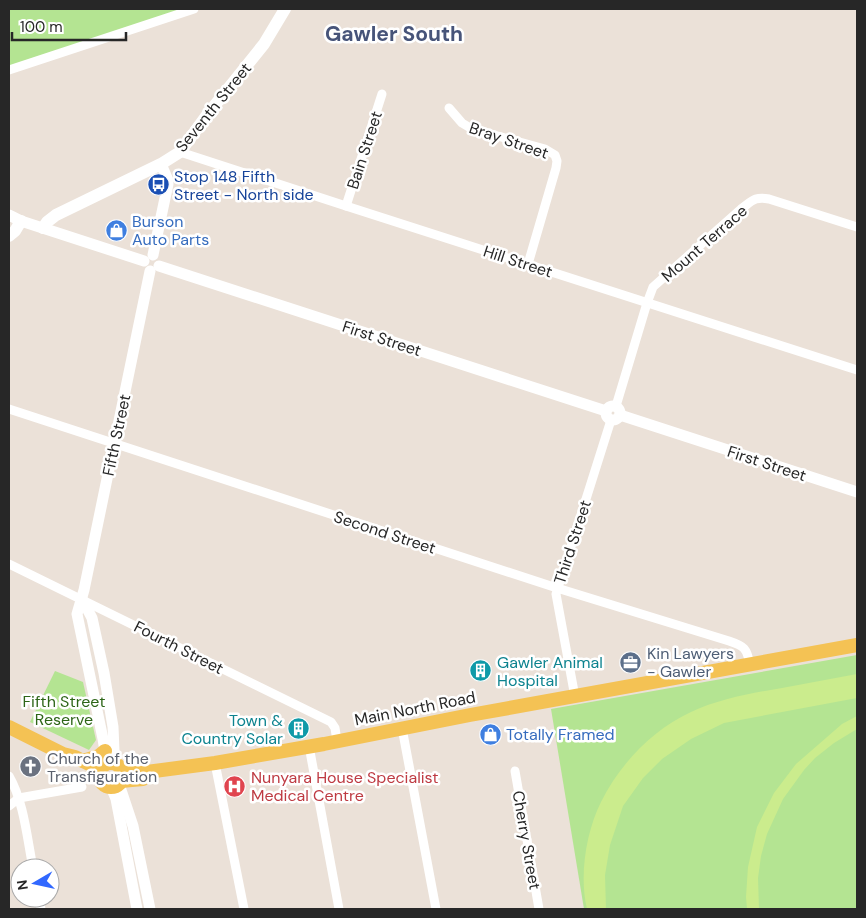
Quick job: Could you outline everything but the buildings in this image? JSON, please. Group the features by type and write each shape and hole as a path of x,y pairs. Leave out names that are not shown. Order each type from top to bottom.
{"main road":[{"name":"Seventh Street","path":"43,228 56,215 161,164 180,152 264,44 285,9"},
{"path":"9,236 15,231 21,221"},
{"name":"Main North Road","path":"111,771 151,778 215,763 857,645"},
{"path":"9,727 63,754 83,761 99,756 111,771"},
{"path":"63,754 74,764 111,771"}],"street":[{"path":"9,70 194,9"},
{"name":"Bain Street","path":"346,206 382,94"},
{"name":"Bray Street","path":"448,108 462,123 472,129 545,149 555,155 556,168 528,264"},
{"name":"Hill Street","path":"180,152 857,370"},
{"name":"Fifth Street","path":"111,771 77,614 82,599 168,184 161,164"},
{"name":"Mount Terrace","path":"647,303 653,287 741,208 754,199 769,199 857,227"},
{"name":"First Street","path":"9,215 21,221 857,492"},
{"name":"Third Street","path":"575,697 556,594 557,588 647,303"},
{"name":"Second Street","path":"9,410 557,588 739,644 746,649 750,665"},
{"name":"Fourth Street","path":"9,564 332,722 337,741"},
{"path":"82,599 92,618 104,672 113,727 114,751 111,771 137,909"},
{"path":"402,728 436,909"},
{"path":"309,746 340,909"},
{"path":"215,763 244,909"},
{"path":"111,771 133,826 150,909"},
{"name":"Cherry Street","path":"515,771 539,909"},
{"path":"9,776 19,798 31,858"},
{"path":"9,806 19,798 82,787"}],"green space":[{"path":"9,9 194,9 9,70"},
{"path":"857,655 857,909 584,909 551,709"},
{"name":"Fifth Street Reserve","path":"55,671 83,682 96,740 89,750 30,722"},
{"path":"857,674 857,698 724,723 691,739 662,759 643,778 623,806 610,845 605,875 606,909 587,909 584,869 591,827 601,802 618,774 650,738 677,719 713,703 747,694"},
{"path":"857,716 857,729 834,743 815,758 783,799 767,834 761,856 758,878 759,909 747,909 748,867 757,827 774,793 796,764 842,724"}],"place":[{"name":"Stop 148 Fifth Street - North side","path":"158,185"},
{"name":"Burson Auto Parts","path":"116,230"},
{"name":"Kin Lawyers - Gawler","path":"631,662"},
{"name":"Gawler Animal Hospital","path":"481,671"},
{"name":"Town & Country Solar","path":"299,729"},
{"name":"Totally Framed","path":"490,734"},
{"name":"Church of the Transfiguration","path":"31,767"},
{"name":"Nunyara House Specialist Medical Centre","path":"235,786"}],"district":[{"name":"Gawler South","path":"394,34"}]}
